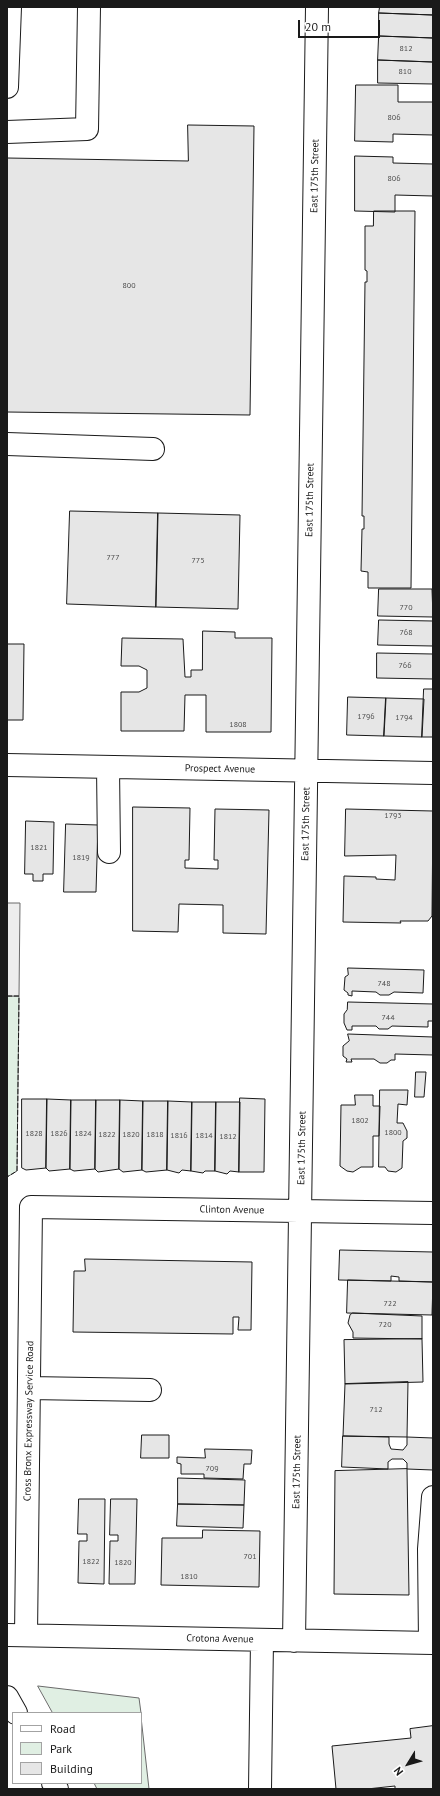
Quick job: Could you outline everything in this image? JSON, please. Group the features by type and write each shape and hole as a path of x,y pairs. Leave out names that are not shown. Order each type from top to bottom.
{"main road":[{"path":"7,87 10,7"},
{"path":"7,132 87,129 89,7"},
{"name":"East 175th Street","path":"294,1641 317,7"},
{"path":"7,444 153,449"},
{"name":"Prospect Avenue","path":"7,765 433,773"},
{"path":"108,767 109,852"},
{"name":"Clinton Avenue","path":"31,1207 433,1213"},
{"name":"Cross Bronx Expressway Service Road","path":"15,1635 29,1388 31,1207"},
{"path":"29,1388 150,1390"},
{"path":"431,1643 429,1549 433,1497"},
{"name":"Crotona Avenue","path":"15,1635 431,1643"},
{"path":"260,1789 262,1640"},
{"path":"7,1697 15,1712"}],"green space":[{"path":"7,996 19,996 17,1171 7,1177"},
{"path":"38,1686 139,1698 141,1712 52,1712"},
{"path":"142,1726 149,1789 97,1789 94,1784 142,1784"}],"shaded area":[{"path":"7,903 20,903 19,996 7,996"}],"building":[{"path":"380,7 433,7 433,15 379,13"},
{"path":"379,13 433,15 433,38 379,36"},
{"path":"379,36 433,38 433,62 378,60"},
{"path":"378,60 433,62 433,84 378,83"},
{"path":"356,85 398,85 398,102 433,102 433,135 393,134 393,142 355,141"},
{"path":"188,125 254,126 250,415 7,412 7,158 188,161"},
{"path":"355,156 393,157 393,163 433,164 433,196 395,195 395,212 355,211"},
{"path":"374,211 415,211 411,588 368,588 368,572 361,571 362,529 364,529 364,516 362,516 365,282 367,282 367,271 365,270 365,226 373,226"},
{"path":"70,511 158,513 156,607 67,604"},
{"path":"158,513 240,515 238,609 156,607"},
{"path":"379,589 432,589 433,617 378,616"},
{"path":"379,620 433,621 433,646 378,645"},
{"path":"203,631 235,632 235,638 272,638 271,732 206,732 206,695 185,695 184,731 121,731 121,692 139,692 147,688 147,670 139,666 121,666 122,638 183,639 185,677 191,677 191,670 202,670"},
{"path":"7,644 24,644 23,720 7,720"},
{"path":"377,653 433,654 433,679 377,678"},
{"path":"424,689 433,689 433,737 422,737"},
{"path":"348,697 386,698 384,736 347,735"},
{"path":"386,698 424,699 422,737 384,736"},
{"path":"133,807 190,808 189,860 185,860 185,868 218,869 218,860 214,860 215,809 269,810 266,934 223,933 223,905 179,904 178,932 133,931"},
{"path":"346,809 433,811 432,916 428,921 400,921 401,923 343,922 344,876 376,877 376,879 395,880 396,855 345,856"},
{"path":"26,821 54,822 53,874 43,874 43,881 33,881 33,874 25,874"},
{"path":"66,824 98,825 96,892 64,892"},
{"path":"348,968 424,970 423,993 394,992 389,995 380,995 376,992 352,991 352,996 348,995 348,993 344,990 345,977 348,975"},
{"path":"348,1002 433,1004 433,1021 428,1021 428,1027 392,1026 388,1029 379,1029 376,1026 352,1026 352,1030 347,1030 344,1023 344,1014 347,1010"},
{"path":"348,1034 433,1037 433,1055 395,1054 395,1060 391,1060 387,1063 380,1063 374,1059 351,1059 352,1062 346,1062 347,1059 343,1056 343,1046 349,1041"},
{"path":"416,1072 426,1072 424,1097 415,1097"},
{"path":"380,1090 408,1090 407,1105 398,1104 397,1123 403,1123 407,1131 407,1138 403,1141 402,1168 396,1172 388,1171 385,1167 379,1167"},
{"path":"355,1095 373,1095 373,1106 380,1106 379,1136 373,1136 373,1167 361,1167 353,1172 347,1171 340,1166 341,1105 355,1105"},
{"path":"240,1098 265,1099 264,1172 239,1172"},
{"path":"22,1099 47,1099 46,1168 26,1170 22,1168"},
{"path":"47,1099 71,1100 70,1169 49,1171 46,1168"},
{"path":"71,1100 96,1100 95,1169 74,1171 70,1169"},
{"path":"96,1100 120,1100 119,1169 98,1172 95,1169"},
{"path":"120,1100 143,1101 142,1170 123,1172 119,1169"},
{"path":"143,1101 168,1101 167,1170 146,1172 142,1170"},
{"path":"168,1101 192,1102 191,1171 182,1170 179,1173 167,1170"},
{"path":"192,1102 216,1102 215,1171 205,1171 203,1173 191,1171"},
{"path":"216,1102 240,1102 239,1172 230,1171 227,1174 215,1171"},
{"path":"340,1250 433,1252 433,1282 399,1281 399,1277 391,1276 391,1281 339,1280"},
{"path":"85,1259 252,1262 251,1330 238,1330 239,1317 233,1317 233,1334 73,1332 74,1271 85,1271"},
{"path":"348,1280 433,1282 432,1315 347,1313"},
{"path":"353,1313 422,1316 422,1339 353,1338 353,1332 348,1323 350,1315"},
{"path":"422,1339 423,1382 345,1384 344,1340"},
{"path":"408,1382 407,1437 343,1436 345,1384"},
{"path":"142,1435 169,1435 169,1458 141,1458"},
{"path":"343,1436 389,1437 391,1449 403,1450 407,1445 407,1437 433,1438 433,1470 407,1469 407,1463 403,1459 392,1459 388,1462 388,1469 342,1467"},
{"path":"205,1449 252,1450 251,1464 244,1464 243,1479 204,1478 204,1474 181,1474 181,1464 177,1463 177,1457 205,1458"},
{"path":"407,1469 409,1595 334,1594 335,1471"},
{"path":"178,1478 245,1480 244,1505 178,1504"},
{"path":"79,1499 105,1499 104,1584 78,1583 79,1541 87,1541 87,1534 78,1534"},
{"path":"111,1499 137,1499 135,1584 109,1584 110,1541 118,1541 118,1535 110,1535"},
{"path":"178,1504 244,1505 243,1528 177,1526"},
{"path":"203,1530 260,1531 259,1587 161,1585 162,1538 202,1538"},
{"path":"433,1726 433,1789 395,1789 395,1786 367,1789 336,1789 332,1746 411,1738 410,1729"}],"fence":[{"path":"7,996 19,996 17,1171 7,1177"}]}
